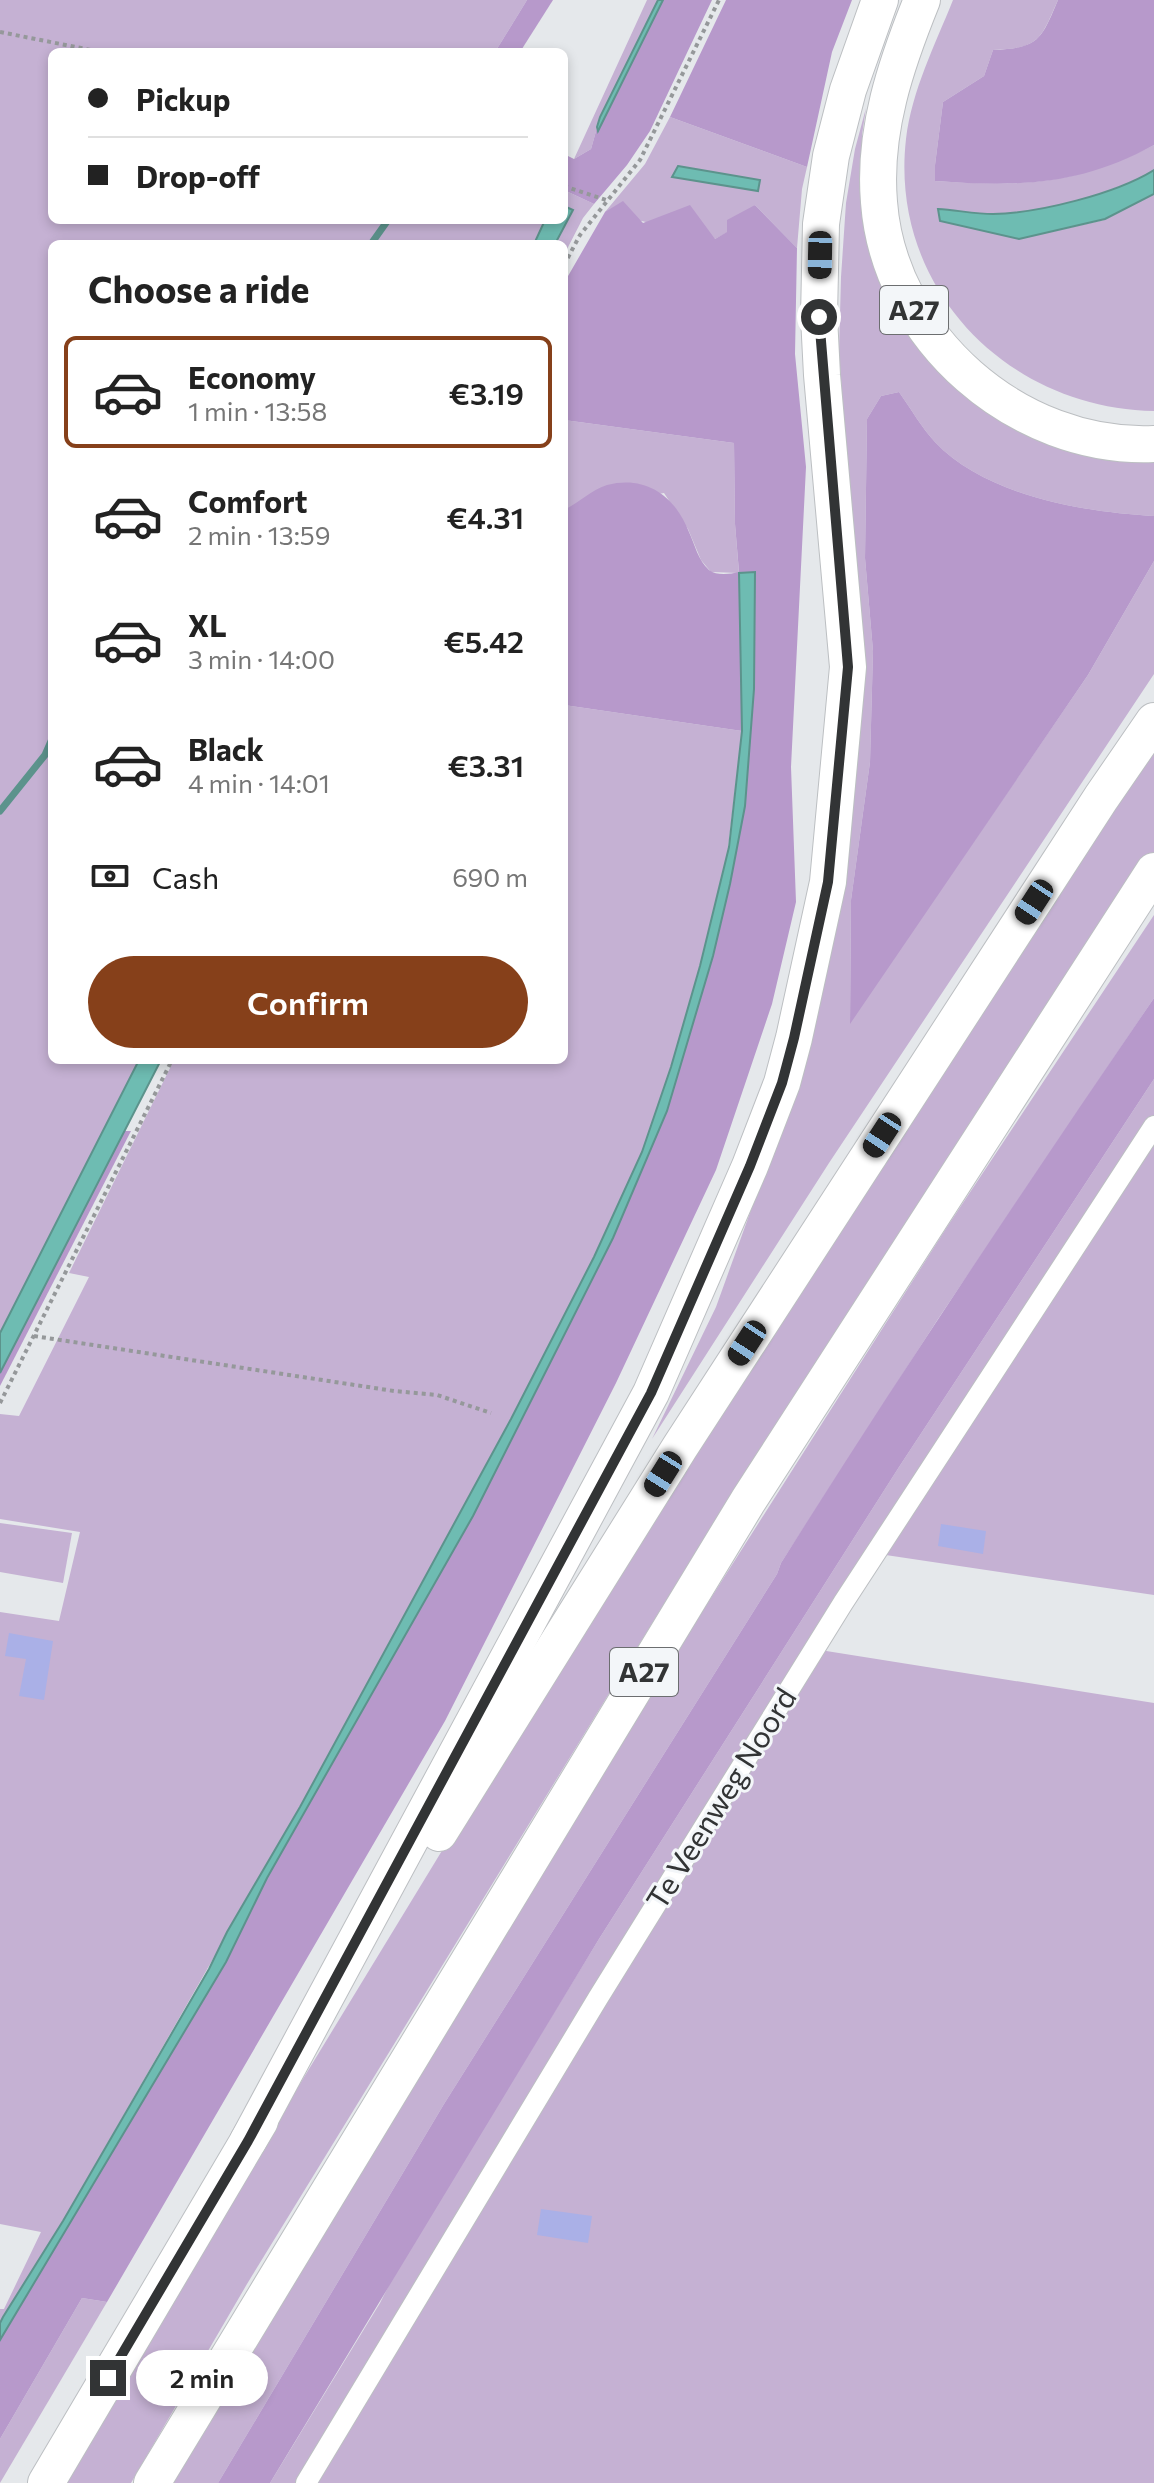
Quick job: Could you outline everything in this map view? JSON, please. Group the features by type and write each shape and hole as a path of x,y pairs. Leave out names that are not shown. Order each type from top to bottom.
{"highway":[{"path":"248,2141 651,1393 750,1166 782,1083 828,882 848,667 821,361 821,224 831,156 848,90 880,0"},
{"name":"A27","path":"922,0 892,81 883,120 879,159 879,201 885,240 903,291 923,327 948,358 975,382 1014,409 1050,426 1090,438 1129,445 1154,444"},
{"path":"46,2483 248,2141 680,1447 1154,721"},
{"name":"A27","path":"152,2483 748,1501 1154,871"}],"street":[{"name":"Te Veenweg Noord","path":"306,2483 598,1998 843,1603 1154,1126"}],"path":[{"path":"568,258 580,235 640,160 719,0"},
{"path":"0,32 81,48"},
{"path":"568,187 609,201"},
{"path":"0,1403 170,1064"},
{"path":"34,1336 437,1395 491,1413"}],"shaded area":[{"path":"0,0 527,0 497,48 48,48 48,224 543,224 536,240 48,240 48,1064 137,1064 0,1333"},
{"path":"527,0 553,0 523,48 497,48"},
{"path":"647,0 658,0 600,117 591,149 574,159"},
{"path":"658,0 712,0 650,131 627,165 594,204 568,192 568,156 574,159 591,149 600,117"},
{"path":"658,0 663,0 598,131 600,117"},
{"path":"726,0 852,0 832,52 807,167 670,117"},
{"path":"953,0 1058,0 1036,39 1020,47 993,50 984,76 943,102 935,181 995,184 1073,176 1154,145 1154,170 1098,194 1012,213 938,209 1019,239 1104,220 1154,194 1154,411 1101,405 1051,389 1007,363 969,330 939,290 917,244 906,193 906,139 919,85"},
{"path":"1058,0 1154,0 1154,145 1100,169 1048,181 994,184 935,181 943,102 984,76 993,50 1020,47 1036,39"},
{"path":"866,108 862,135 862,190 938,362 1154,455 1154,516 1067,505 1037,498 981,476 956,461 935,442 899,392 881,396 867,419 865,558 873,651 870,762 851,900 850,1022 1088,675 1154,561 1154,674 829,1163 652,1439 716,1307 790,1102 856,584 839,352 846,203"},
{"path":"670,117 807,167 797,248 755,205 728,232 715,239 605,212 645,164","holes":["678,166 760,180 757,191"]},
{"path":"678,166 760,180 758,191 672,177"},
{"path":"1154,170 1154,194 1105,219 1019,239 940,221 938,209 993,214 1032,210 1098,194"},
{"path":"568,192 594,204 568,247 568,240 557,240 565,224 568,224 572,210 568,208"},
{"path":"623,201 643,223 690,205 715,239 727,232 727,220 755,205 797,248 795,354 806,467 791,767 796,902 772,1004 716,1170 616,1383 445,1721 107,2302 82,2298 0,2439 0,2340 226,1962 267,1878 473,1516 613,1238 667,1111 713,956 745,806 754,689 755,572 739,573 742,731 568,706 568,508 607,485 634,483 646,486 657,491 676,508 699,557 709,570 720,574 739,572 734,443 568,421 568,276 605,212"},
{"path":"543,224 566,224 557,240 536,240"},
{"path":"899,392 935,442 956,461 981,476 1037,498 1067,505 1154,516 1154,561 1088,675 850,1024 851,900 870,762 873,651 865,558 867,419 881,396"},
{"path":"568,421 734,443 739,573 711,572 701,560 688,529 664,493 568,509"},
{"path":"755,572 754,689 745,806 730,884 713,956 667,1111 613,1238 473,1516 267,1878 226,1962 0,2340 3,2317 63,2221 209,1969 511,1419 594,1257 642,1152 700,966 729,847 742,731 739,573"},
{"path":"568,706 742,731 726,865 700,966 642,1152 594,1257 511,1419 300,1807 63,2221 0,2322 0,2309 4,2309 41,2232 0,2224 0,1612 59,1621 80,1532 0,1519 0,1414 19,1416 89,1277 69,1273 172,1064 568,1064"},
{"path":"1154,749 1154,855 1078,966 667,1599 247,2284 131,2483 61,2483 147,2335 521,1721"},
{"path":"1154,915 1154,998 938,1319 781,1563 777,1574 444,2104 218,2483 170,2483 660,1678 947,1227"},
{"path":"1154,998 1154,1079 899,1467 599,1939 270,2483 218,2483 444,2104 777,1574 781,1563 965,1279"},
{"path":"137,1064 159,1064 0,1373 0,1333"},
{"path":"1154,1079 1154,1117 299,2483 270,2483 599,1939 899,1467"},
{"path":"122,1131 131,1131 0,1386 0,1371"},
{"path":"1154,1135 1154,1595 879,1554"},
{"path":"0,1523 72,1533 63,1583 0,1572"},
{"path":"820,1650 1154,1703 1154,2483 314,2483"},
{"path":"82,2298 107,2302 0,2483 0,2439"}],"building":[{"path":"941,1524 986,1531 983,1554 938,1546"},
{"path":"9,1633 53,1641 44,1700 19,1696 26,1659 5,1656"},
{"path":"541,2209 592,2216 588,2243 537,2235"}],"waterway":[{"path":"374,240 385,224"},
{"path":"0,811 48,748"}],"route":[{"path":"108,2378 248,2141 651,1393 750,1166 782,1083 828,882 848,667 819,317"}]}
